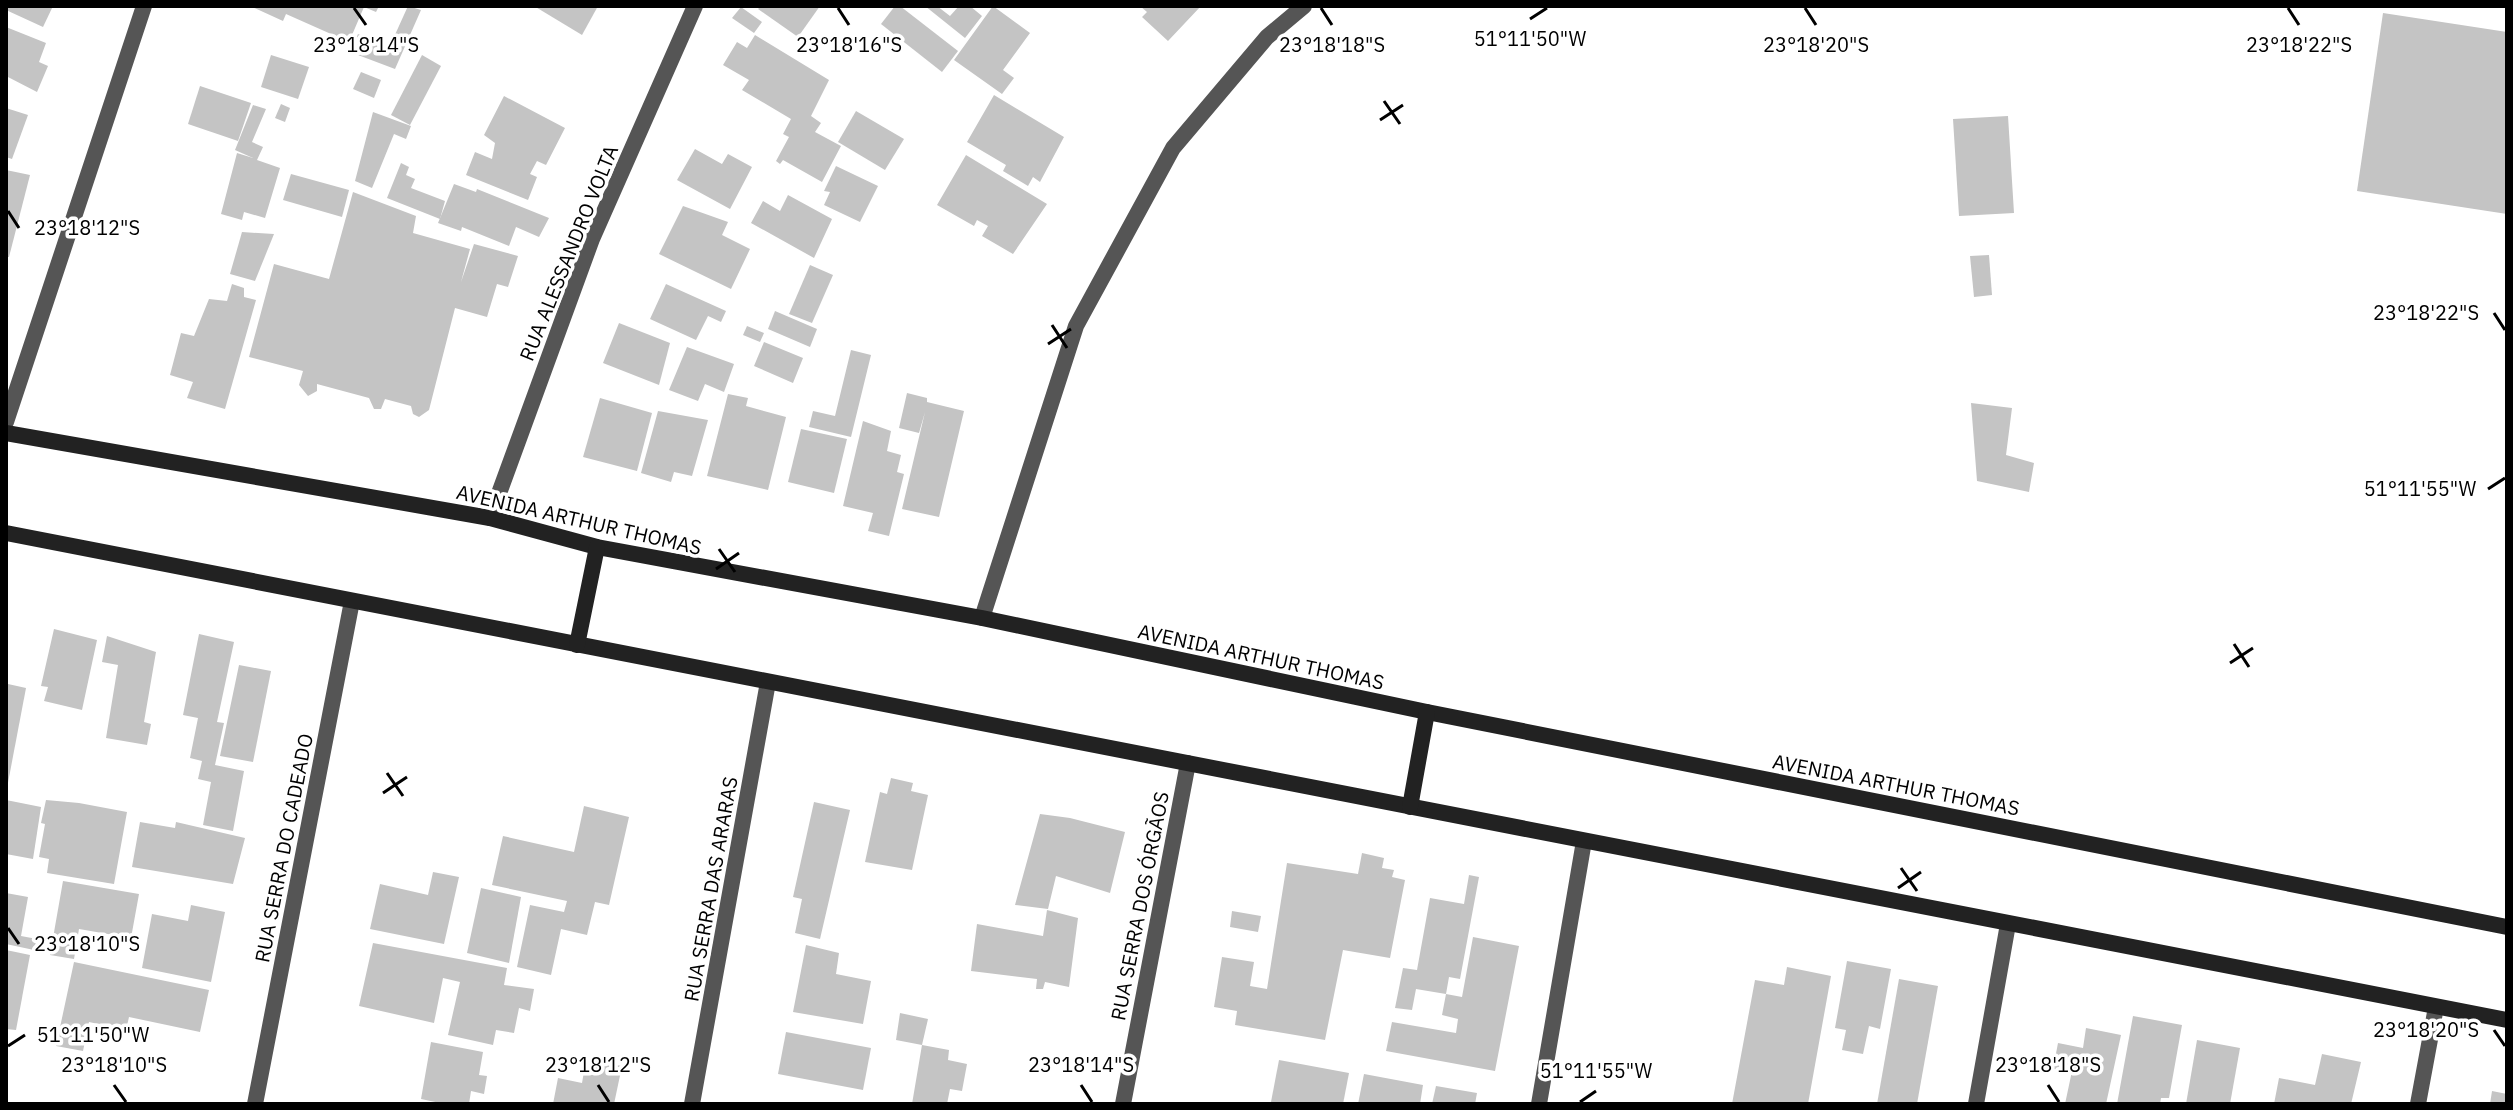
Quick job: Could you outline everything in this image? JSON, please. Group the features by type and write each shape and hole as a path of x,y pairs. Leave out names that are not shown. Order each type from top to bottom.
{"main road":[{"name":"AVENIDA ARTHUR THOMAS","path":"6,433 490,518 597,547 982,618 1427,712 2507,927"},
{"path":"6,533 2507,1020"},
{"path":"577,645 597,547"},
{"path":"1410,807 1427,712"}],"street":[{"path":"6,422 144,6"},
{"name":"RUA ALESSANDRO VOLTA","path":"490,518 592,239 695,6"},
{"path":"982,618 1076,326 1173,148 1267,37 1304,6"},
{"name":"RUA SERRA DO CADEADO","path":"255,1104 352,601"},
{"name":"RUA SERRA DAS ARARAS","path":"692,1104 768,682"},
{"name":"RUA SERRA DOS ÓRGÃOS","path":"1123,1104 1188,763"},
{"path":"1539,1104 1584,841"},
{"path":"1976,1104 2008,924"},
{"path":"2418,1104 2436,1007"}],"building":[{"path":"6,6 53,6 43,27 6,10"},
{"path":"250,6 379,6 376,12 364,7 349,42 286,14 283,21"},
{"path":"408,6 421,10 395,69 350,52 358,34 389,48"},
{"path":"534,6 598,6 582,35"},
{"path":"761,6 820,6 798,37 758,9"},
{"path":"895,6 900,6 958,51 942,72 881,24"},
{"path":"925,6 937,6 950,16 959,6 970,6 982,16 965,38"},
{"path":"993,6 1030,33 1003,70 1014,78 1002,94 954,60"},
{"path":"1140,6 1201,6 1168,41 1142,17 1147,12"},
{"path":"741,7 762,22 754,33 732,18"},
{"path":"2383,13 2507,32 2507,214 2357,191"},
{"path":"6,27 46,43 39,62 48,66 37,92 6,76"},
{"path":"755,35 829,80 811,116 821,123 815,132 841,146 822,182 783,160 780,164 776,161 789,137 783,134 791,119 742,90 749,80 723,65 737,42 747,48"},
{"path":"271,55 309,67 298,99 261,87"},
{"path":"422,55 441,66 410,125 391,115"},
{"path":"361,72 381,80 374,98 353,89"},
{"path":"200,86 251,103 238,141 188,124"},
{"path":"994,95 1064,137 1040,182 1033,177 1028,186 1003,171 1006,165 967,142"},
{"path":"504,96 565,128 546,165 537,161 530,174 537,177 528,200 466,175 475,152 492,159 495,143 484,135"},
{"path":"281,104 290,108 285,122 275,118"},
{"path":"253,105 266,109 252,142 263,147 257,160 280,168 265,218 244,212 242,220 221,214 237,153 253,158 235,150"},
{"path":"6,108 28,115 12,159 6,157"},
{"path":"856,111 904,139 885,170 838,142"},
{"path":"373,112 411,126 406,139 394,134 372,188 355,181"},
{"path":"2008,116 2014,213 1959,216 1953,119"},
{"path":"695,149 722,164 728,154 752,167 730,209 677,180"},
{"path":"966,155 1047,204 1013,254 982,236 988,226 977,220 974,226 937,205"},
{"path":"401,163 409,167 406,175 415,179 411,188 445,201 440,219 387,198"},
{"path":"836,166 878,186 860,222 824,205 830,192 824,191"},
{"path":"6,170 30,175 9,257 6,257"},
{"path":"291,174 349,190 342,217 283,200"},
{"path":"454,184 476,192 477,189 549,218 539,237 516,227 509,246 462,227 461,231 438,223"},
{"path":"353,192 416,216 413,233 470,249 461,282 474,244 518,256 508,287 497,284 487,317 455,308 429,410 419,417 413,414 411,406 385,399 381,409 374,409 369,398 317,384 317,391 308,396 299,385 303,371 249,357 274,264 329,279"},
{"path":"788,195 832,219 814,258 751,223 763,201 780,211"},
{"path":"683,206 728,222 722,235 750,249 731,289 659,254"},
{"path":"242,232 274,234 255,281 230,274"},
{"path":"1989,255 1992,295 1974,297 1970,256"},
{"path":"810,265 833,275 812,323 789,314"},
{"path":"232,284 244,288 244,297 256,300 225,409 187,398 193,382 170,375 181,333 194,336 209,299 227,301"},
{"path":"666,284 726,311 721,322 708,316 696,340 650,319"},
{"path":"775,311 817,329 810,347 768,329"},
{"path":"619,323 670,343 659,385 603,363"},
{"path":"747,326 764,333 760,342 743,335"},
{"path":"764,342 803,358 793,383 754,366"},
{"path":"687,347 734,364 724,392 705,384 698,401 669,390"},
{"path":"851,350 871,355 851,437 809,427 813,411 835,416"},
{"path":"907,393 927,398 927,402 964,411 939,517 902,509 925,412 919,433 899,428"},
{"path":"728,394 748,398 746,406 786,417 768,490 707,476"},
{"path":"600,398 652,413 637,471 583,457"},
{"path":"1971,403 2012,408 2006,455 2034,463 2029,492 1977,481"},
{"path":"658,411 708,420 692,476 674,472 671,482 641,473"},
{"path":"863,421 891,431 887,451 901,455 897,472 904,474 889,536 868,531 873,513 843,506"},
{"path":"801,429 847,439 834,493 788,482"},
{"path":"54,629 97,640 82,710 44,701 48,687 41,686"},
{"path":"199,634 234,642 217,722 224,723 215,765 244,771 233,831 203,825 211,782 198,779 202,761 190,758 198,718 183,715"},
{"path":"107,636 156,652 144,722 151,724 147,745 106,738 118,665 102,662"},
{"path":"239,665 271,671 253,762 220,756"},
{"path":"8,684 26,688 7,788 6,695"},
{"path":"891,778 913,783 911,791 928,795 912,870 865,862 880,792 887,794"},
{"path":"6,800 41,807 33,859 6,854"},
{"path":"46,800 127,812 114,884 47,873 49,859 39,857"},
{"path":"814,802 850,810 820,939 795,933 802,899 793,897"},
{"path":"584,806 629,817 609,905 595,902 587,935 561,929 551,975 517,967 530,905 564,912 567,901 492,885 503,836 574,852"},
{"path":"1040,814 1125,832 1110,893 1056,876 1048,909 1015,905"},
{"path":"140,822 175,828 176,822 245,838 233,884 132,867"},
{"path":"1362,853 1384,858 1382,868 1394,870 1392,877 1405,880 1390,958 1343,950 1325,1040 1235,1025 1237,1011 1214,1007 1222,957 1254,962 1250,986 1267,989 1287,863 1358,874"},
{"path":"433,872 459,877 444,944 370,929 380,884 428,895"},
{"path":"1469,875 1479,877 1460,979 1449,977 1446,994 1416,989 1412,1010 1395,1008 1403,968 1417,970 1430,898 1464,904"},
{"path":"63,881 139,894 131,938 79,929 74,959 50,955"},
{"path":"481,888 521,897 509,963 467,953"},
{"path":"6,893 28,897 21,936 37,939 34,950 6,944"},
{"path":"191,905 225,912 211,982 142,968 152,914 188,921"},
{"path":"1047,910 1078,918 1069,987 1045,982 1043,989 1036,989 1037,979 971,971 977,924 1043,936"},
{"path":"1232,911 1261,916 1258,932 1230,927"},
{"path":"1473,937 1519,946 1495,1071 1386,1051 1392,1022 1456,1033 1458,1019 1442,1015 1446,994 1462,997"},
{"path":"373,943 507,968 504,985 534,989 530,1011 519,1008 514,1033 496,1030 493,1045 448,1035 460,982 443,978 434,1023 359,1006"},
{"path":"806,945 839,953 836,974 871,981 863,1024 793,1012"},
{"path":"6,950 30,955 16,1030 6,1029"},
{"path":"1847,961 1891,969 1880,1029 1869,1026 1863,1054 1842,1050 1846,1030 1835,1028"},
{"path":"74,962 209,990 200,1032 129,1017 126,1030 89,1022 83,1051 56,1046"},
{"path":"1787,967 1831,976 1808,1104 1732,1104 1755,980 1784,985"},
{"path":"1899,979 1938,986 1917,1104 1877,1104"},
{"path":"900,1013 928,1019 922,1045 896,1040"},
{"path":"2133,1016 2182,1025 2169,1098 2161,1098 2160,1104 2117,1104"},
{"path":"2086,1028 2121,1035 2106,1104 2065,1104 2072,1071 2053,1069 2058,1043 2083,1048"},
{"path":"786,1032 871,1048 863,1090 778,1074"},
{"path":"2197,1040 2240,1048 2230,1104 2186,1104"},
{"path":"431,1042 483,1052 479,1075 487,1076 484,1094 471,1091 469,1104 445,1104 421,1099"},
{"path":"922,1045 949,1050 948,1060 967,1064 962,1091 950,1089 947,1104 912,1104"},
{"path":"2322,1054 2361,1062 2351,1104 2274,1104 2279,1078 2315,1085"},
{"path":"586,1060 622,1066 614,1104 553,1104 558,1078 582,1083"},
{"path":"1279,1060 1349,1073 1343,1104 1271,1102"},
{"path":"1364,1074 1423,1085 1420,1104 1358,1104"},
{"path":"1436,1086 1477,1093 1475,1104 1432,1104"},
{"path":"2492,1091 2507,1094 2507,1104 2490,1104"}]}
